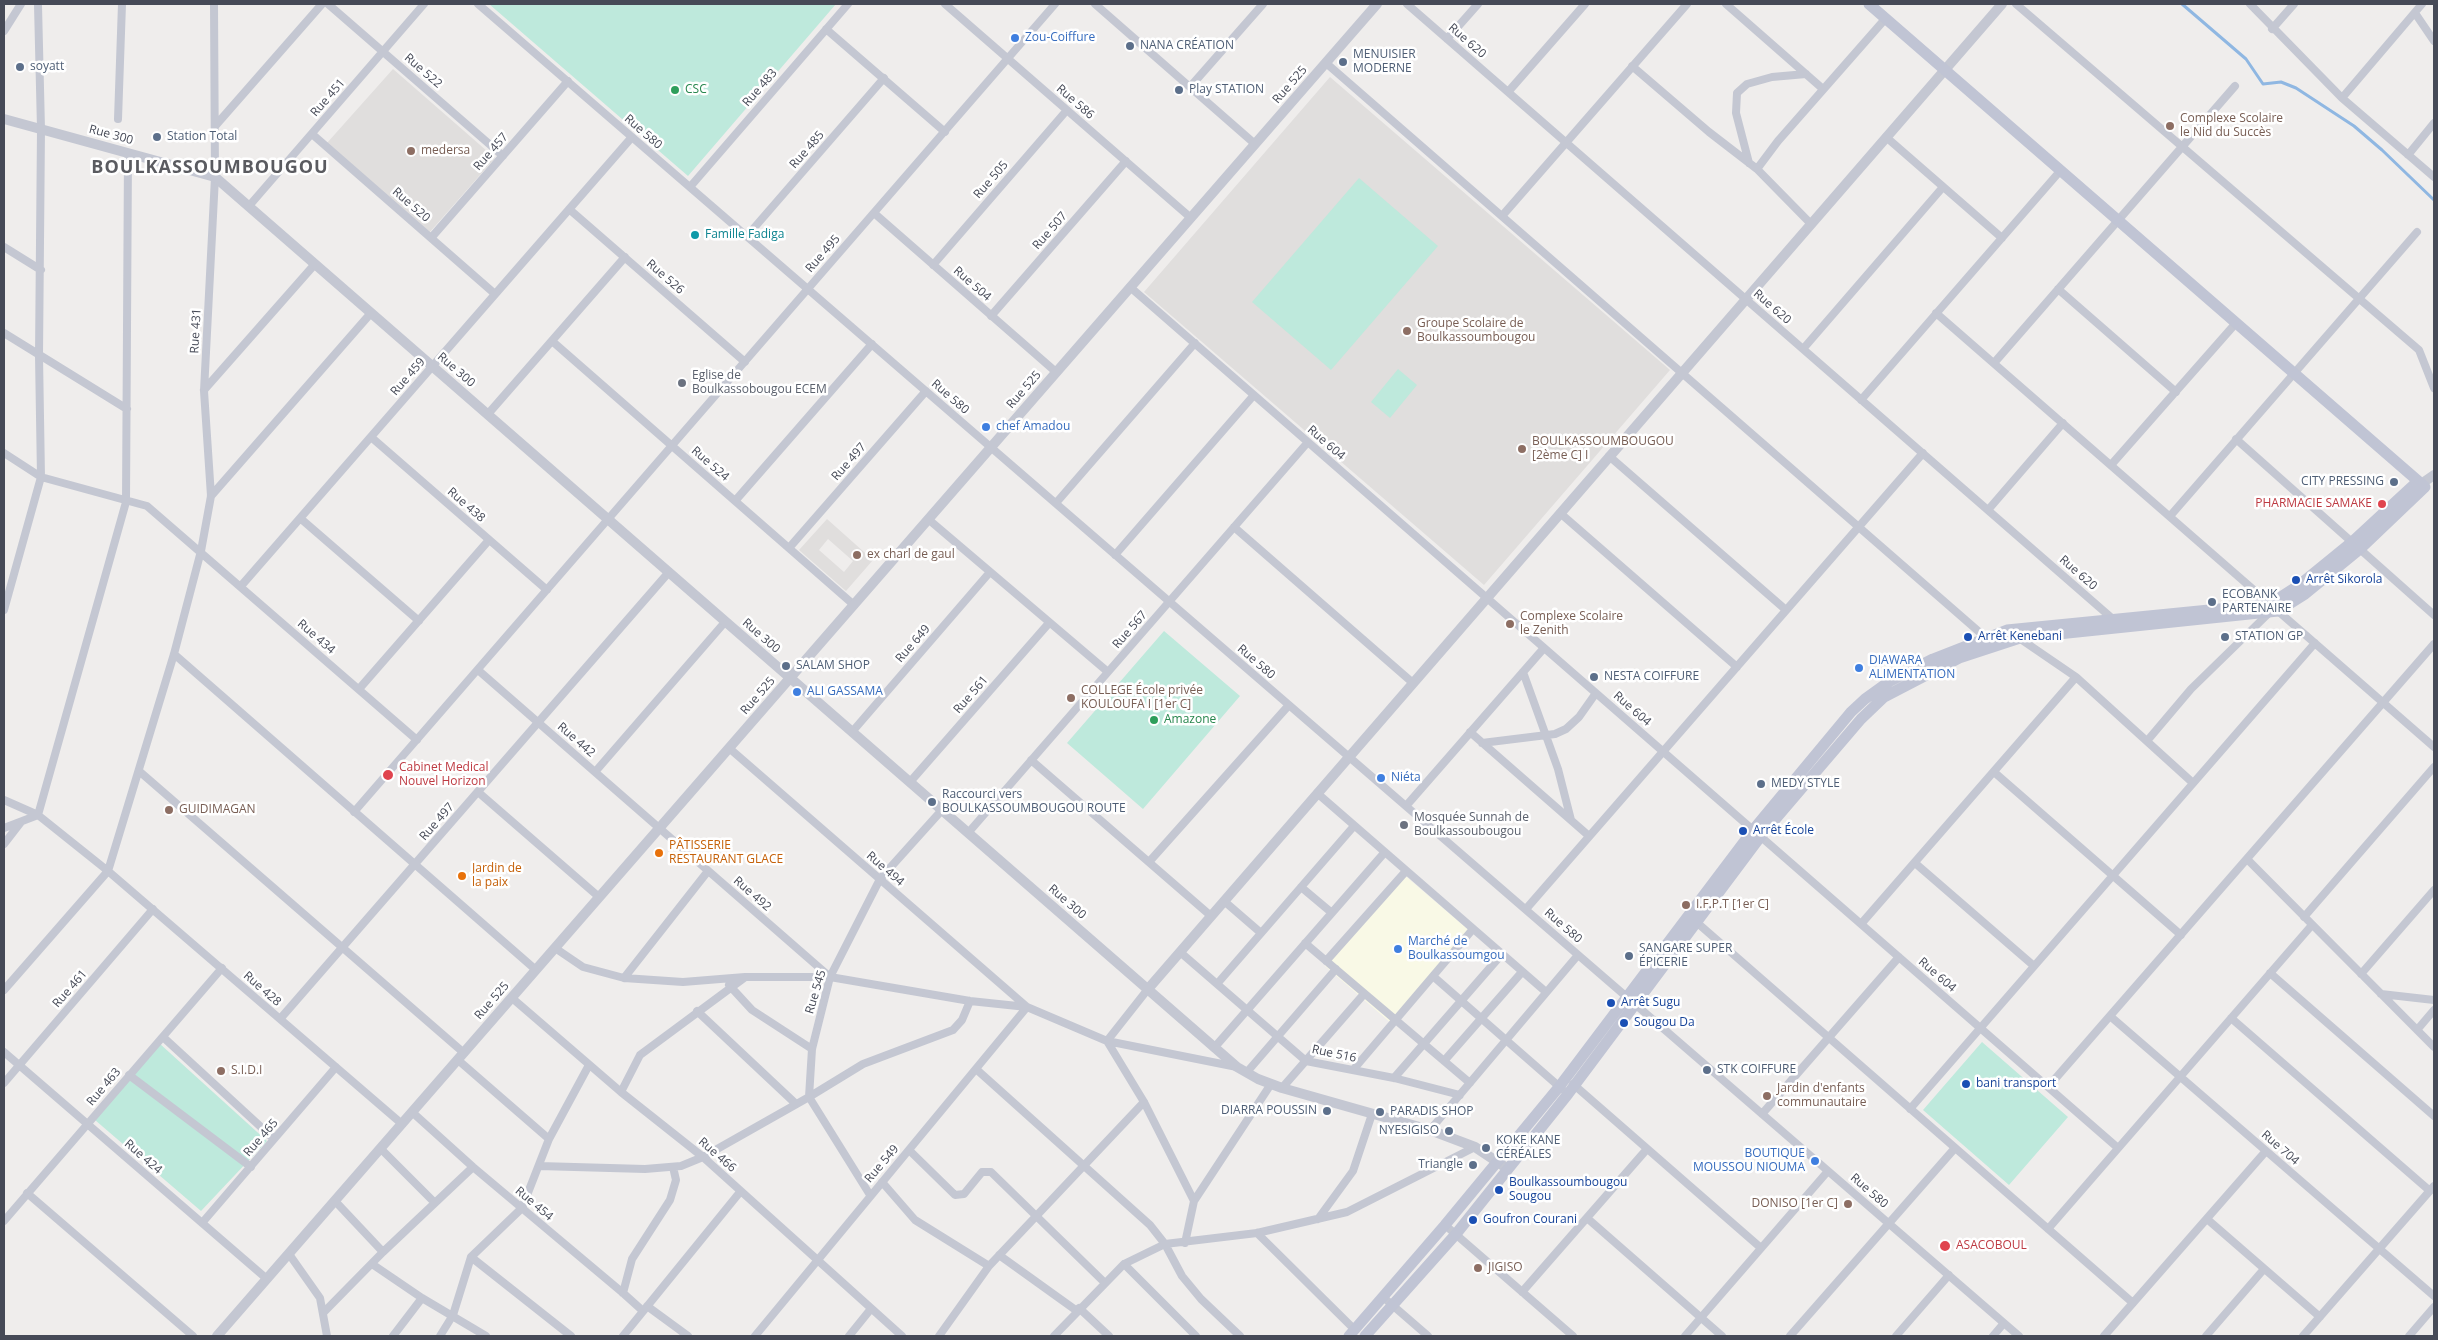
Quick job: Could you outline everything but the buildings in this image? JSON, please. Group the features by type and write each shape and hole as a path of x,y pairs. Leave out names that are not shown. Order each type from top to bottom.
{"main road":[{"path":"1757,833 1861,719 1884,697 1959,658 2020,638 2123,628 2273,609 2298,586 2356,545 2421,484 1869,4"},
{"path":"1356,1334 1393,1305 1456,1234 1503,1165 1567,1086 1757,833 1852,712 1865,699 1906,672 1985,637 2007,630 2112,619 2273,609"},
{"path":"1356,1334 1384,1297 1445,1225 1503,1165"}],"street":[{"path":"4,32 22,4 39,4 41,477 4,610"},
{"path":"118,119 122,4"},
{"name":"Rue 431","path":"108,871 174,654 200,551 211,496 204,391 215,177 214,4"},
{"path":"216,125 322,4"},
{"name":"Rue 522","path":"328,4 503,156"},
{"name":"Rue 451","path":"249,206 424,4"},
{"name":"Rue 580","path":"478,4 2019,1336"},
{"name":"Rue 483","path":"690,186 848,4"},
{"name":"Rue 586","path":"945,4 1191,218"},
{"name":"Rue 495","path":"354,812 1055,4"},
{"path":"1095,4 1256,144"},
{"name":"Rue 525","path":"217,1336 1377,4"},
{"name":"Rue 620","path":"1407,4 2123,628"},
{"path":"1447,39 1478,4"},
{"path":"1508,92 1585,4"},
{"path":"1502,216 1687,4"},
{"path":"1726,4 1823,89"},
{"path":"1106,1041 1148,989 1317,793 2002,4"},
{"path":"2016,4 2418,350 2434,388"},
{"path":"2250,4 2272,29 2342,98 2434,177"},
{"path":"2272,29 2294,4"},
{"path":"2342,98 2422,4"},
{"path":"1190,87 1260,5"},
{"path":"2415,13 2434,41"},
{"path":"1757,169 1778,141 1886,18"},
{"path":"826,29 944,132"},
{"path":"1326,63 1985,637"},
{"path":"1632,66 1709,132 1757,169 1811,224"},
{"path":"1749,163 1736,113 1737,93 1747,84 1772,77 1806,74"},
{"name":"Rue 485","path":"747,236 884,78"},
{"name":"Rue 457","path":"431,238 568,81"},
{"path":"1994,363 2235,86"},
{"name":"Rue 505","path":"933,264 1067,110"},
{"name":"Rue 300","path":"4,119 215,177 1214,1048 1258,1079 1282,1088 1430,1130 1475,1147 1503,1165"},
{"path":"2408,155 2434,123"},
{"name":"Rue 520","path":"312,134 495,294"},
{"name":"Rue 459","path":"240,586 632,137"},
{"path":"1886,138 2002,238"},
{"path":"4,828 38,815 126,502 128,153"},
{"name":"Rue 507","path":"991,316 1126,161"},
{"path":"1861,400 2061,170"},
{"path":"1803,348 1943,187"},
{"name":"Rue 526","path":"569,209 745,362"},
{"name":"Rue 504","path":"874,213 1056,372"},
{"path":"2170,516 2417,232"},
{"path":"4,247 41,270"},
{"path":"488,414 625,257"},
{"path":"204,391 315,264"},
{"name":"Rue 604","path":"1130,287 2118,1148"},
{"path":"2058,289 2176,392"},
{"path":"211,496 371,313"},
{"path":"1936,313 2170,516 2273,609 2315,643 2434,747"},
{"path":"2111,466 2236,323"},
{"path":"4,334 127,409"},
{"name":"Rue 524","path":"552,341 854,605"},
{"path":"1056,503 1195,343"},
{"path":"735,501 872,344"},
{"name":"Rue 497","path":"789,548 926,391"},
{"path":"1115,555 1254,395"},
{"path":"1988,510 2063,423"},
{"name":"Rue 438","path":"371,436 547,590"},
{"path":"2236,440 2434,615"},
{"name":"Rue 567","path":"968,833 1308,442"},
{"name":"Rue 434","path":"4,453 41,477 126,502 147,506 417,740"},
{"path":"1526,910 1923,453"},
{"path":"1609,456 1786,610"},
{"path":"2421,484 2434,475"},
{"path":"1560,513 1737,667"},
{"path":"300,518 419,620"},
{"path":"928,519 1108,672"},
{"path":"1234,527 1413,683"},
{"path":"359,690 489,540"},
{"name":"Rue 497","path":"280,1019 669,572"},
{"name":"Rue 649","path":"852,732 990,572"},
{"path":"2147,741 2192,689 2273,609"},
{"path":"595,772 725,622"},
{"name":"Rue 561","path":"910,782 1049,622"},
{"path":"2007,630 2076,677 2193,783"},
{"path":"1910,1108 2315,643"},
{"path":"2048,1087 2434,644"},
{"path":"1406,806 1544,648"},
{"path":"174,654 536,970"},
{"name":"Rue 442","path":"478,670 660,828"},
{"path":"1523,672 1547,735 1566,793 1571,820"},
{"path":"1861,924 2076,677"},
{"path":"1482,742 1555,734 1566,729 1579,717 1596,693"},
{"path":"1149,862 1289,705"},
{"path":"1470,732 1589,836"},
{"name":"Rue 494","path":"729,748 1027,1007"},
{"path":"1032,760 1211,916"},
{"path":"2304,917 2434,768"},
{"path":"139,771 342,948 549,1139"},
{"path":"1994,772 2181,935"},
{"path":"478,792 599,897"},
{"path":"1317,793 1546,992"},
{"name":"Rue 428","path":"4,800 38,815 108,871 402,1124"},
{"name":"Rue 545","path":"809,1097 812,1049 830,977 880,879 942,810"},
{"path":"4,844 21,822"},
{"path":"1217,984 1354,826"},
{"name":"Rue 492","path":"660,828 830,977"},
{"path":"1214,1048 1385,852"},
{"path":"2247,860 2434,1047"},
{"path":"1915,863 2034,966"},
{"path":"624,978 708,870"},
{"path":"4,990 108,871"},
{"path":"1326,961 1406,871"},
{"path":"1301,887 1332,913"},
{"path":"2361,974 2434,890"},
{"path":"1224,901 1261,933"},
{"name":"Rue 461","path":"4,1083 153,909"},
{"path":"1693,920 2133,1303"},
{"path":"2048,1229 2312,925"},
{"path":"1353,1070 1473,929"},
{"path":"1305,943 1470,1083"},
{"path":"555,948 582,967 624,978 683,982 746,977 830,977 970,1001 1027,1007 1106,1041 1242,1069 1277,1036 1336,969"},
{"name":"Rue 516","path":"1180,952 1306,1061 1394,1078 1460,1095"},
{"path":"1394,1078 1502,954"},
{"path":"1430,1130 1578,954"},
{"path":"1762,1114 1899,957"},
{"name":"Rue 463","path":"4,1221 222,968"},
{"path":"1444,1061 1522,972"},
{"path":"2270,973 2434,1116"},
{"path":"621,1092 640,1055 697,1011 746,977"},
{"path":"1434,977 1505,1040 1647,1149 1761,1248"},
{"path":"723,980 752,1010 812,1049"},
{"path":"1282,1088 1364,994"},
{"path":"2381,994 2434,1000"},
{"name":"Rue 466","path":"512,998 621,1092 703,1157 816,1262 902,1336"},
{"path":"539,1166 645,1169 681,1166 703,1157 863,1064 953,1030 962,1020 970,1001"},
{"name":"Rue 549","path":"755,1336 1027,1007"},
{"path":"2417,1030 2434,1010"},
{"path":"697,1011 796,1104"},
{"name":"Rue 704","path":"2110,1016 2434,1296"},
{"path":"2231,1018 2432,1188 2303,1336"},
{"path":"162,1037 274,1139"},
{"path":"1106,1041 1144,1102 1194,1201"},
{"name":"Rue 424","path":"4,1052 267,1279"},
{"path":"440,1336 453,1315 471,1257 522,1208 549,1139 589,1065"},
{"name":"Rue 465","path":"202,1223 336,1067"},
{"path":"976,1069 1150,1225 1165,1244 1172,1262 1188,1284 1240,1336"},
{"path":"129,1075 251,1167"},
{"path":"1186,1243 1194,1201 1271,1084"},
{"path":"809,1097 870,1195"},
{"path":"939,1336 989,1266 1144,1102"},
{"name":"Rue 454","path":"412,1112 473,1167 623,1292 645,1309 688,1336"},
{"path":"1318,1220 1353,1171 1372,1114"},
{"path":"1054,1336 1104,1282 1124,1264 1165,1244 1186,1243 1257,1233 1347,1212 1475,1147"},
{"path":"1790,1336 1955,1148"},
{"path":"380,1149 435,1203"},
{"path":"1522,1292 1647,1149"},
{"path":"909,1150 954,1195 964,1194 982,1172 987,1170 1104,1282"},
{"path":"2104,1336 2266,1151"},
{"path":"324,1312 383,1252 473,1167"},
{"path":"623,1292 632,1259 670,1200 676,1180 673,1167"},
{"path":"1685,1336 1828,1171"},
{"path":"882,1182 915,1220 989,1266"},
{"path":"623,1336 740,1192"},
{"path":"27,1194 193,1336"},
{"path":"335,1201 383,1252"},
{"path":"1586,1218 1722,1336"},
{"path":"2207,1219 2320,1317"},
{"path":"1445,1225 1573,1336"},
{"path":"1257,1233 1356,1334"},
{"path":"289,1254 320,1298 324,1312 326,1336"},
{"path":"999,1255 1078,1309 1109,1336"},
{"path":"471,1257 571,1336"},
{"path":"372,1264 422,1298 486,1336"},
{"path":"1124,1264 1196,1336"},
{"path":"2206,1336 2264,1269"},
{"path":"1896,1336 1949,1275"},
{"path":"1384,1297 1428,1336"},
{"path":"393,1336 422,1298"},
{"path":"2409,1336 2434,1307"},
{"path":"849,1336 870,1310"},
{"path":"1993,1336 2004,1323"}],"shaded area":[{"name":"medersa","path":"393,69 495,158 429,233 327,143"},
{"name":"Groupe Scolaire de Boulkassoumbougou","path":"1330,77 1670,370 1484,585 1144,292"},
{"name":"ex charl de gaul","path":"827,519 873,560 846,591 799,550","holes":["828,539 853,561 844,572 819,550"]},
{"name":"Marché de Boulkassoumgou","path":"1403,874 1471,932 1392,1024 1325,966"}],"green space":[{"name":"CSC","path":"489,4 836,4 688,176"},
{"path":"1359,178 1438,246 1331,370 1252,302"},
{"path":"1398,369 1417,385 1390,418 1371,402"},
{"name":"Amazone","path":"1164,631 1240,696 1143,809 1067,743"},
{"path":"1982,1042 2068,1117 2009,1185 1923,1110"},
{"path":"159,1043 267,1141 201,1211 95,1120"}],"waterway":[{"path":"2182,4 2246,59 2263,84 2281,82 2296,88 2354,126 2434,200"}],"place":[{"name":"Zou-Coiffure","path":"1015,38"},
{"name":"NANA CRÉATION","path":"1130,46"},
{"name":"MENUISIER MODERNE","path":"1343,62"},
{"name":"soyatt","path":"20,67"},
{"name":"CSC","path":"675,90"},
{"name":"Play STATION","path":"1179,90"},
{"name":"Complexe Scolaire le Nid du Succès","path":"2170,126"},
{"name":"Station Total","path":"157,137"},
{"name":"medersa","path":"411,151"},
{"name":"Famille Fadiga","path":"695,235"},
{"name":"Groupe Scolaire de Boulkassoumbougou","path":"1407,331"},
{"name":"Eglise de Boulkassobougou ECEM","path":"682,383"},
{"name":"chef Amadou","path":"986,427"},
{"name":"BOULKASSOUMBOUGOU [2ème C] I","path":"1522,449"},
{"name":"CITY PRESSING","path":"2394,482"},
{"name":"PHARMACIE SAMAKE","path":"2382,504"},
{"name":"ex charl de gaul","path":"857,555"},
{"name":"Arrêt Sikorola","path":"2296,580"},
{"name":"ECOBANK PARTENAIRE","path":"2212,602"},
{"name":"Complexe Scolaire le Zenith","path":"1510,624"},
{"name":"Arrêt Kenebani","path":"1968,637"},
{"name":"STATION GP","path":"2225,637"},
{"name":"SALAM SHOP","path":"786,666"},
{"name":"DIAWARA ALIMENTATION","path":"1859,668"},
{"name":"NESTA COIFFURE","path":"1594,677"},
{"name":"ALI GASSAMA","path":"797,692"},
{"name":"COLLEGE École privée KOULOUFA I [1er C]","path":"1071,698"},
{"name":"Amazone","path":"1154,720"},
{"name":"Cabinet Medical Nouvel Horizon","path":"388,775"},
{"name":"Niéta","path":"1381,778"},
{"name":"MEDY STYLE","path":"1761,784"},
{"name":"Raccourci vers BOULKASSOUMBOUGOU ROUTE","path":"932,802"},
{"name":"GUIDIMAGAN","path":"169,810"},
{"name":"Mosquée Sunnah de Boulkassoubougou","path":"1404,825"},
{"name":"Arrêt École","path":"1743,831"},
{"name":"PÂTISSERIE RESTAURANT GLACE","path":"659,853"},
{"name":"Jardin de la paix","path":"462,876"},
{"name":"I.F.P.T [1er C]","path":"1686,905"},
{"name":"Marché de Boulkassoumgou","path":"1398,949"},
{"name":"SANGARE SUPER ÉPICERIE","path":"1629,956"},
{"name":"Arrêt Sugu","path":"1611,1003"},
{"name":"Sougou Da","path":"1624,1023"},
{"name":"STK COIFFURE","path":"1707,1070"},
{"name":"S.I.D.I","path":"221,1071"},
{"name":"bani transport","path":"1966,1084"},
{"name":"Jardin d'enfants communautaire","path":"1767,1096"},
{"name":"DIARRA POUSSIN","path":"1327,1111"},
{"name":"PARADIS SHOP","path":"1380,1112"},
{"name":"NYESIGISO","path":"1449,1131"},
{"name":"KOKE KANE CÉRÉALES","path":"1486,1148"},
{"name":"BOUTIQUE MOUSSOU NIOUMA","path":"1815,1161"},
{"name":"Triangle","path":"1473,1165"},
{"name":"Boulkassoumbougou Sougou","path":"1499,1190"},
{"name":"DONISO [1er C]","path":"1848,1204"},
{"name":"Goufron Courani","path":"1473,1220"},
{"name":"ASACOBOUL","path":"1945,1246"},
{"name":"JIGISO","path":"1478,1268"}],"district":[{"name":"BOULKASSOUMBOUGOU","path":"210,168"}]}
